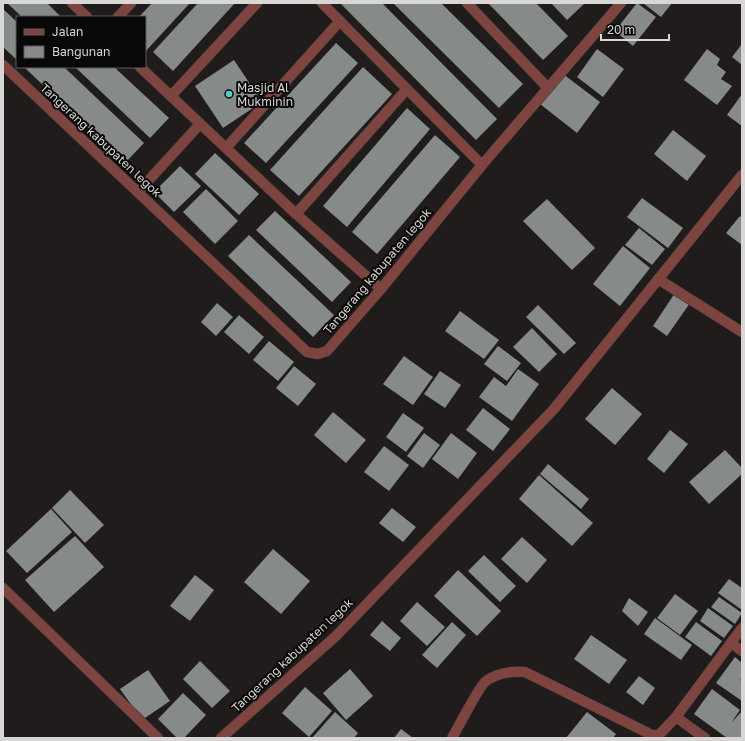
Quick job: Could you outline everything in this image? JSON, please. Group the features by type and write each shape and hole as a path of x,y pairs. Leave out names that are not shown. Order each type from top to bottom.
{"street":[{"path":"72,3 86,16"},
{"path":"119,16 131,3"},
{"path":"172,96 258,3"},
{"path":"322,3 482,165"},
{"path":"467,3 548,88"},
{"name":"Tangerang kabupaten legok","path":"3,65 307,352 318,354 327,351 381,289 482,165 619,4"},
{"path":"226,148 340,21"},
{"path":"141,68 296,214 381,289"},
{"path":"296,214 407,89"},
{"path":"138,192 200,124"},
{"name":"Tangerang kabupaten legok","path":"227,736 336,636 554,409 742,175"},
{"path":"658,279 742,332"},
{"path":"3,588 158,738"},
{"path":"452,738 485,682 504,673 515,671 525,672 652,735 659,735 676,717 742,628"},
{"path":"730,643 742,651"},
{"path":"676,717 705,738"}],"building":[{"path":"7,3 47,3 60,16 21,16"},
{"path":"152,3 190,3 146,51 146,16 140,16"},
{"path":"198,3 235,3 173,71 153,52"},
{"path":"340,3 382,3 497,119 476,140"},
{"path":"393,3 441,3 523,84 499,108"},
{"path":"488,3 536,3 568,36 543,60"},
{"path":"551,3 585,3 567,20"},
{"path":"637,3 656,17 633,46 615,31"},
{"path":"643,3 672,3 661,17"},
{"path":"3,9 16,21 16,59 3,47"},
{"path":"336,43 358,63 266,163 244,143"},
{"path":"742,44 742,65 732,57"},
{"path":"597,49 624,69 603,97 577,77"},
{"path":"707,49 720,59 717,65 726,72 721,79 732,86 717,105 684,80"},
{"name":"Masjid Al Mukminin","path":"234,60 262,102 223,128 195,86"},
{"path":"363,67 392,94 299,196 270,170"},
{"path":"25,68 65,68 144,143 125,163"},
{"path":"76,68 115,68 169,118 150,138"},
{"path":"563,74 600,102 577,133 540,104"},
{"path":"742,94 742,126 727,115"},
{"path":"407,108 430,129 347,227 323,206"},
{"path":"673,130 706,156 687,181 654,154"},
{"path":"435,135 460,157 377,254 352,232"},
{"path":"215,153 259,194 239,215 195,174"},
{"path":"180,166 201,186 174,212 154,192"},
{"path":"206,189 238,221 215,244 183,212"},
{"path":"642,198 683,228 668,248 627,217"},
{"path":"547,199 595,248 572,270 523,221"},
{"path":"275,211 351,282 332,302 256,230"},
{"path":"740,216 742,218 742,245 726,233"},
{"path":"639,228 665,249 652,265 625,245"},
{"path":"249,235 334,315 313,337 228,256"},
{"path":"623,246 650,268 620,306 593,284"},
{"path":"675,293 690,303 667,336 653,326"},
{"path":"217,303 233,317 216,336 201,322"},
{"path":"538,305 576,343 564,354 526,317"},
{"path":"460,311 499,340 484,359 445,331"},
{"path":"239,315 264,337 249,354 224,332"},
{"path":"532,328 557,354 539,372 513,347"},
{"path":"269,341 294,362 278,381 253,360"},
{"path":"498,346 521,363 507,381 484,364"},
{"path":"404,356 433,377 413,405 383,384"},
{"path":"294,366 316,384 298,406 276,388"},
{"path":"518,369 539,384 512,421 479,397 494,377 506,386"},
{"path":"440,371 461,385 445,408 424,394"},
{"path":"612,388 642,414 615,445 585,419"},
{"path":"483,408 510,429 493,451 466,430"},
{"path":"333,412 366,440 346,463 314,435"},
{"path":"403,413 424,428 406,452 386,437"},
{"path":"670,430 688,444 664,473 647,459"},
{"path":"424,433 440,445 423,468 407,456"},
{"path":"451,433 477,453 458,479 432,459"},
{"path":"384,446 409,465 389,491 364,472"},
{"path":"725,450 742,468 742,474 709,504 689,482"},
{"path":"548,464 589,499 581,509 540,474"},
{"path":"539,475 593,523 572,546 519,499"},
{"path":"70,490 104,525 85,543 52,508"},
{"path":"392,508 416,527 403,542 379,523"},
{"path":"51,509 72,532 27,573 6,551"},
{"path":"75,536 104,567 54,612 25,580"},
{"path":"522,537 547,560 527,583 501,559"},
{"path":"273,549 310,581 281,614 244,582"},
{"path":"484,555 516,586 500,602 468,571"},
{"path":"458,570 501,611 477,636 434,596"},
{"path":"195,575 214,590 190,621 170,606"},
{"path":"729,579 742,588 742,610 718,593"},
{"path":"675,594 698,611 680,635 657,618"},
{"path":"719,597 742,613 735,624 711,607"},
{"path":"629,598 648,612 638,626 622,611"},
{"path":"417,602 445,627 427,646 400,621"},
{"path":"708,608 733,626 724,638 700,621"},
{"path":"655,618 692,645 681,660 644,634"},
{"path":"382,621 401,638 390,651 370,635"},
{"path":"452,622 466,635 437,668 422,655"},
{"path":"696,622 722,641 711,656 685,637"},
{"path":"591,635 627,660 609,684 574,659"},
{"path":"735,657 742,663 742,677 739,682 742,678 742,701 716,683"},
{"path":"200,661 230,691 212,708 183,679"},
{"path":"350,669 373,696 346,720 323,693"},
{"path":"148,670 170,701 142,720 120,689"},
{"path":"639,676 655,688 643,705 626,692"},
{"path":"305,687 332,711 309,737 282,713"},
{"path":"712,689 740,710 731,723 742,711 742,738 727,738 694,714"},
{"path":"183,693 206,715 184,738 177,738 158,719"},
{"path":"335,712 358,733 354,738 312,738"},
{"path":"587,712 616,734 613,738 566,738"},
{"path":"401,729 413,738 394,738"}],"place":[{"name":"Masjid Al Mukminin","path":"229,94"}]}
